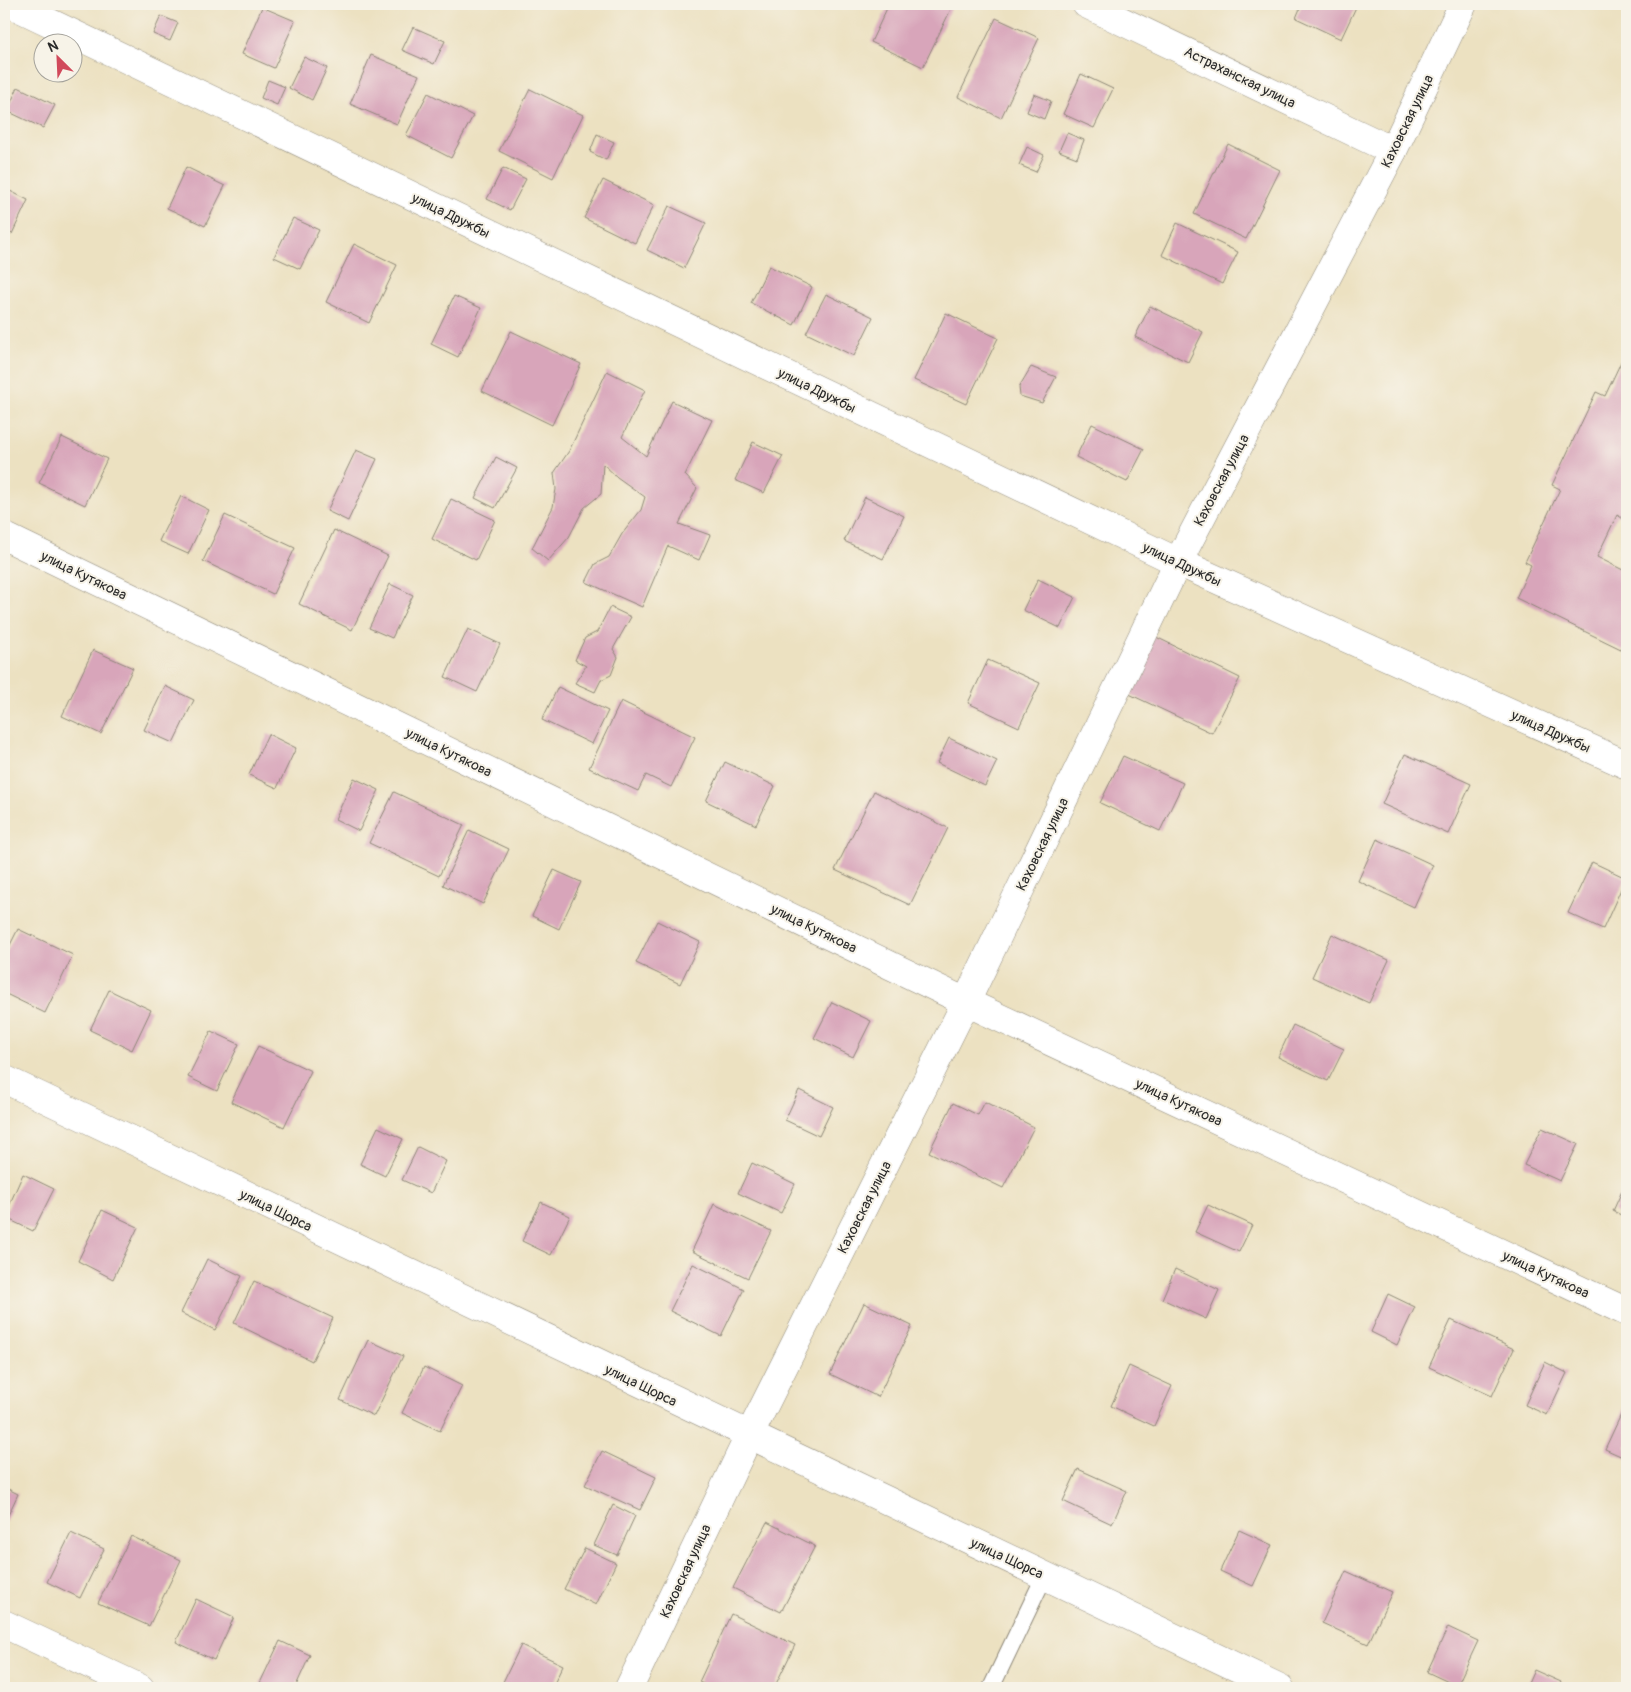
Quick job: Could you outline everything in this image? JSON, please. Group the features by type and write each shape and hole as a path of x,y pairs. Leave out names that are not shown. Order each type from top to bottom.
{"street":[{"path":"4,14 10,4"},
{"name":"улица Дружбы","path":"10,4 1178,562 1627,765"},
{"name":"Астраханская улица","path":"1086,4 1393,151"},
{"name":"Каховская улица","path":"630,1688 749,1436 966,1002 1178,562 1393,151 1463,4"},
{"name":"улица Кутякова","path":"4,536 966,1002 1627,1312"},
{"name":"улица Щорса","path":"4,1079 1280,1688"},
{"path":"4,1624 140,1688"}],"lane":[{"path":"991,1688 1045,1575"}],"building":[{"path":"889,4 940,4 951,9 923,67 871,42"},
{"path":"1302,4 1357,5 1341,39 1296,18"},
{"path":"262,7 295,21 274,68 242,54"},
{"path":"161,16 178,23 170,41 153,34"},
{"path":"996,18 1039,38 1001,118 958,97"},
{"path":"413,27 445,41 434,64 402,50"},
{"path":"371,55 419,75 397,124 350,104"},
{"path":"304,57 327,68 312,100 289,88"},
{"path":"1081,74 1113,89 1094,128 1063,114"},
{"path":"268,80 285,87 277,105 261,98"},
{"path":"18,87 55,105 43,128 7,111"},
{"path":"530,89 583,115 553,178 499,151"},
{"path":"428,93 473,116 451,158 406,135"},
{"path":"1034,94 1051,101 1044,119 1027,112"},
{"path":"1067,133 1084,140 1077,158 1059,151"},
{"path":"597,134 614,142 606,160 590,152"},
{"path":"1228,144 1280,170 1246,239 1194,214"},
{"path":"1027,147 1044,155 1036,172 1019,165"},
{"path":"186,167 225,186 205,226 167,208"},
{"path":"503,168 526,179 510,210 487,199"},
{"path":"603,180 654,205 635,243 584,218"},
{"path":"4,188 28,200 12,234 4,229"},
{"path":"669,206 706,223 684,268 647,250"},
{"path":"293,218 319,230 300,269 274,257"},
{"path":"1177,223 1238,252 1222,284 1162,255"},
{"path":"354,244 397,265 369,323 326,302"},
{"path":"769,266 812,287 794,325 751,303"},
{"path":"826,294 873,317 854,356 806,333"},
{"path":"454,296 481,308 458,357 431,344"},
{"path":"1150,306 1203,332 1188,362 1135,337"},
{"path":"946,313 998,338 966,404 914,380"},
{"path":"511,331 581,364 552,425 482,391"},
{"path":"1627,349 1627,521 1617,515 1597,557 1627,572 1627,652 1516,598 1531,565 1525,562 1560,489 1552,485 1596,392 1605,396"},
{"path":"1031,367 1056,377 1042,403 1020,396 1019,387"},
{"path":"607,371 645,390 622,437 646,456 672,401 712,420 685,475 697,488 679,524 710,535 699,560 668,546 642,607 586,582 595,564 609,557 622,534 641,510 645,497 617,477 603,464 601,494 584,508 569,537 548,561 532,548 553,507 556,489 554,473 569,451"},
{"path":"1092,424 1144,449 1127,482 1076,457"},
{"path":"62,437 107,459 85,505 39,483"},
{"path":"753,442 783,456 764,493 735,480"},
{"path":"356,450 377,459 348,521 327,511"},
{"path":"496,457 517,468 495,508 475,498"},
{"path":"181,496 209,510 188,554 159,541"},
{"path":"865,497 904,516 883,559 844,541"},
{"path":"451,499 495,520 476,560 432,539"},
{"path":"225,515 295,548 273,594 203,561"},
{"path":"334,530 388,556 352,630 299,604"},
{"path":"1038,579 1075,597 1060,628 1023,610"},
{"path":"390,584 413,595 392,638 369,628"},
{"path":"610,607 631,617 613,649 618,657 611,675 601,680 595,692 575,683 586,666 575,660 585,638 597,632"},
{"path":"468,629 500,644 477,692 445,677"},
{"path":"1154,636 1240,678 1212,733 1127,693"},
{"path":"93,650 133,668 101,734 62,716"},
{"path":"988,660 1040,683 1019,727 968,703"},
{"path":"165,686 194,700 173,743 144,730"},
{"path":"558,687 608,711 592,744 542,720"},
{"path":"621,701 695,737 671,787 646,775 638,791 589,768"},
{"path":"268,734 296,748 277,788 249,775"},
{"path":"949,738 997,761 985,786 937,763"},
{"path":"1405,754 1471,784 1448,834 1382,804"},
{"path":"1123,756 1183,783 1160,831 1100,803"},
{"path":"725,762 775,786 756,825 706,801"},
{"path":"354,778 379,790 359,831 335,819"},
{"path":"874,791 948,828 910,905 835,870"},
{"path":"394,792 464,825 439,876 369,843"},
{"path":"469,830 509,849 483,904 443,885"},
{"path":"1377,839 1433,865 1414,907 1358,881"},
{"path":"1592,862 1626,878 1603,929 1568,913"},
{"path":"554,870 581,882 559,929 532,916"},
{"path":"657,921 700,942 680,984 636,963"},
{"path":"18,929 73,955 45,1013 4,993 4,957"},
{"path":"1332,934 1389,960 1369,1003 1312,977"},
{"path":"109,990 151,1010 132,1050 90,1030"},
{"path":"832,1002 871,1021 853,1057 814,1038"},
{"path":"1293,1025 1344,1049 1328,1081 1278,1057"},
{"path":"211,1031 239,1044 217,1091 188,1077"},
{"path":"258,1046 311,1071 284,1127 231,1102"},
{"path":"799,1090 833,1107 819,1136 785,1120"},
{"path":"985,1102 1034,1127 1003,1188 929,1152 953,1103 978,1115"},
{"path":"378,1127 403,1139 385,1176 360,1164"},
{"path":"1542,1128 1578,1144 1560,1181 1524,1165"},
{"path":"418,1147 446,1161 431,1193 402,1180"},
{"path":"752,1163 795,1184 781,1213 738,1193"},
{"path":"23,1174 54,1189 33,1231 4,1217"},
{"path":"1627,1180 1627,1218 1613,1211"},
{"path":"541,1202 570,1216 551,1255 522,1241"},
{"path":"714,1204 771,1231 748,1278 692,1251"},
{"path":"1208,1205 1252,1225 1239,1252 1195,1232"},
{"path":"102,1210 138,1227 113,1279 78,1261"},
{"path":"207,1259 242,1276 215,1330 181,1313"},
{"path":"693,1264 744,1289 721,1336 670,1311"},
{"path":"1175,1269 1219,1290 1206,1319 1162,1299"},
{"path":"254,1281 333,1318 312,1361 234,1323"},
{"path":"1388,1294 1415,1307 1397,1345 1371,1332"},
{"path":"864,1303 912,1326 878,1397 830,1374"},
{"path":"1451,1320 1514,1349 1492,1396 1429,1367"},
{"path":"368,1340 403,1356 374,1416 340,1400"},
{"path":"1545,1362 1567,1373 1547,1415 1525,1405"},
{"path":"1129,1366 1172,1386 1154,1426 1111,1406"},
{"path":"424,1367 462,1386 440,1431 402,1413"},
{"path":"1627,1405 1627,1459 1605,1449"},
{"path":"602,1451 656,1477 640,1510 585,1485"},
{"path":"1078,1469 1127,1491 1112,1524 1063,1501"},
{"path":"4,1487 18,1494 4,1524"},
{"path":"613,1505 635,1516 617,1555 594,1545"},
{"path":"767,1522 815,1546 781,1612 733,1588"},
{"path":"1239,1530 1272,1545 1253,1586 1220,1571"},
{"path":"71,1533 104,1549 80,1598 47,1582"},
{"path":"131,1536 181,1560 149,1626 98,1603"},
{"path":"585,1548 616,1563 596,1605 564,1589"},
{"path":"1346,1571 1392,1592 1368,1644 1322,1623"},
{"path":"196,1599 234,1617 214,1660 176,1642"},
{"path":"731,1614 795,1645 774,1688 712,1688 699,1682"},
{"path":"1448,1627 1478,1641 1457,1686 1427,1672"},
{"path":"280,1641 310,1655 295,1688 271,1688 260,1683"},
{"path":"521,1645 563,1665 552,1688 510,1688 502,1684"},
{"path":"1534,1670 1561,1682 1558,1688 1526,1688"}]}
